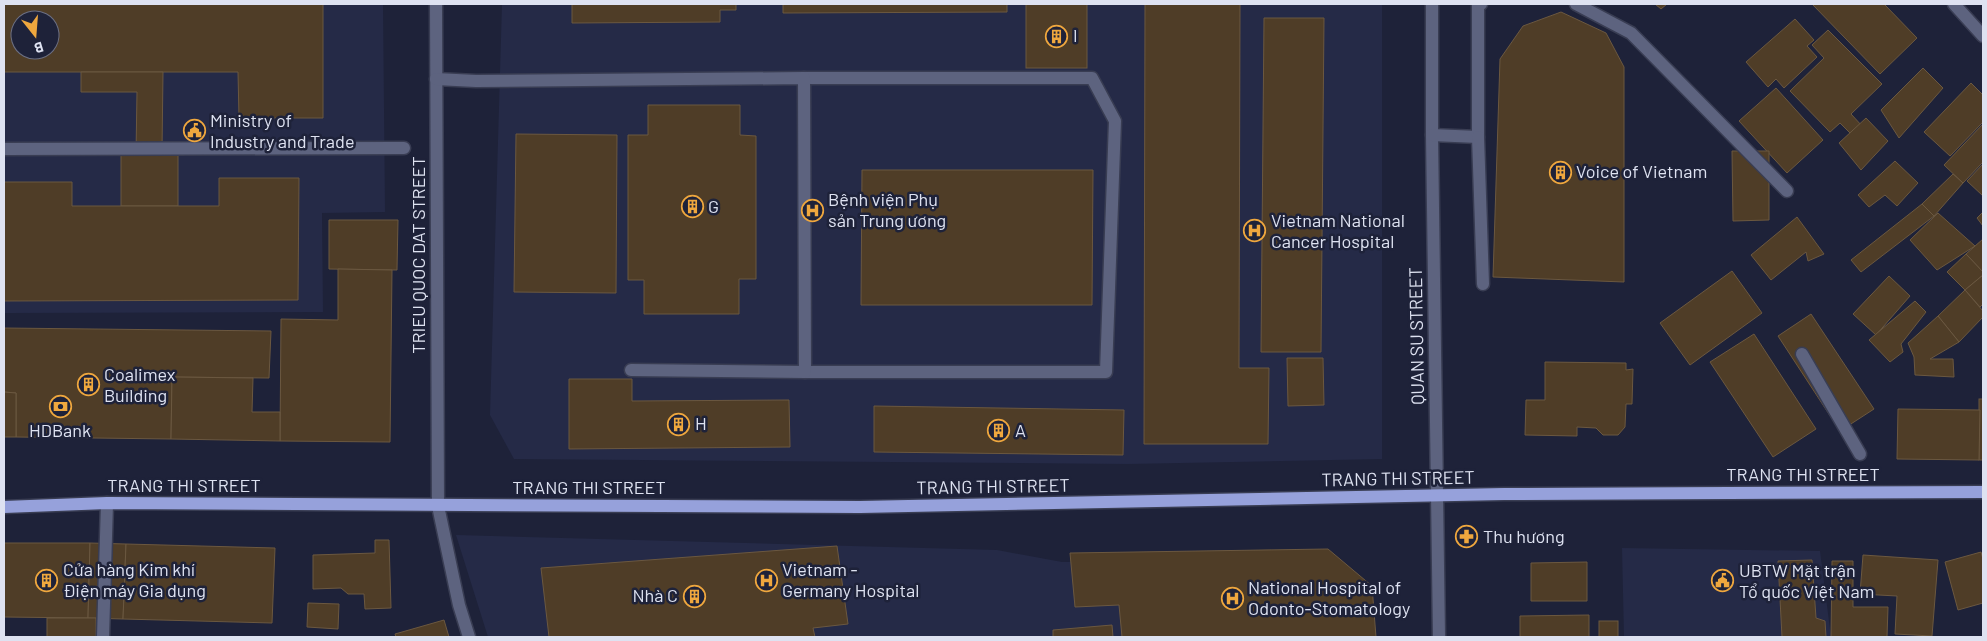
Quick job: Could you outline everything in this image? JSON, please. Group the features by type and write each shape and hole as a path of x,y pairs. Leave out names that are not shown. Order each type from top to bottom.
{"main road":[{"name":"TRANG THI STREET","path":"4,507 107,503 860,507 1504,494 1983,492"}],"street":[{"name":"TRIEU QUOC DAT STREET","path":"436,4 438,506 459,605 469,637"},
{"name":"QUAN SU STREET","path":"1432,4 1438,637"},
{"path":"1481,4 1478,5 1478,137 1483,284"},
{"path":"1576,4 1631,33 1787,191"},
{"path":"1954,4 1983,36"},
{"path":"804,78 805,372"},
{"path":"436,79 1092,78 1115,121 1106,372 631,370"},
{"path":"1432,135 1478,137"},
{"path":"4,149 404,148"},
{"path":"1802,354 1860,454"},
{"path":"103,637 107,503"}],"shaded area":[{"name":"Ministry of Industry and Trade","path":"4,4 383,4 385,212 322,213 323,312 4,313"},
{"name":"Bệnh viện Phụ sản Trung ương","path":"502,4 1382,4 1382,459 1128,464 514,459 490,415"},
{"name":"Vietnam - Germany Hospital","path":"456,535 997,550 1062,562 1326,560 1364,599 1370,637 488,637"},
{"name":"UBTW Mặt trận Tổ quốc Việt Nam","path":"1622,548 1820,551 1831,637 1624,637"}],"building":[{"path":"4,4 323,4 323,118 239,118 238,72 4,72"},
{"path":"572,4 736,4 736,10 720,10 720,22 572,23"},
{"path":"783,4 1007,4 1007,12 783,13"},
{"name":"I","path":"1026,4 1087,4 1087,68 1026,68"},
{"path":"1145,4 1240,4 1239,368 1269,368 1268,444 1144,444"},
{"path":"1655,4 1667,4 1661,9"},
{"path":"1812,4 1884,4 1917,38 1880,74"},
{"name":"Voice of Vietnam","path":"1561,12 1606,33 1624,67 1624,282 1493,277 1500,59 1523,26"},
{"path":"1264,18 1324,18 1321,352 1261,352"},
{"path":"1795,19 1814,40 1807,46 1817,57 1784,88 1776,79 1768,87 1746,62"},
{"path":"1828,30 1882,84 1851,114 1863,127 1853,136 1840,123 1830,132 1790,91 1824,58 1812,45"},
{"path":"1923,68 1943,88 1899,138 1881,110"},
{"path":"81,72 163,72 162,150 178,150 178,206 121,206 121,154 136,154 137,92 81,92"},
{"path":"1971,83 1983,95 1983,122 1950,156 1924,132"},
{"path":"1776,88 1823,140 1787,173 1739,121"},
{"name":"G","path":"648,105 740,105 740,135 756,136 756,279 739,279 739,314 644,314 644,280 628,280 628,135 648,135"},
{"path":"1866,118 1888,141 1861,170 1839,143"},
{"path":"1983,124 1983,162 1963,183 1944,165"},
{"path":"516,134 617,135 616,293 514,292"},
{"path":"1732,151 1769,151 1769,220 1733,221"},
{"path":"1895,161 1918,183 1897,206 1885,195 1869,207 1858,195"},
{"path":"1983,164 1983,196 1967,181"},
{"path":"862,170 1093,170 1092,305 861,305"},
{"path":"1953,174 1963,183 1934,216 1922,204"},
{"path":"219,178 299,178 298,300 4,301 4,182 72,182 72,206 219,206"},
{"path":"1922,204 1934,216 1861,272 1851,260"},
{"path":"1983,212 1983,226 1977,218"},
{"path":"1938,213 1975,246 1937,270 1910,240"},
{"path":"1797,217 1824,254 1808,261 1806,252 1771,280 1751,255"},
{"path":"329,220 398,220 397,270 329,269"},
{"path":"1983,239 1983,272 1966,254"},
{"path":"1966,254 1983,272 1983,275 1965,290 1947,272"},
{"path":"338,269 392,270 390,442 280,441 281,319 338,320"},
{"path":"1732,271 1762,313 1690,365 1660,323"},
{"path":"1983,275 1983,304 1980,307 1965,290"},
{"path":"1889,276 1910,296 1876,335 1853,314"},
{"path":"1965,290 1983,311 1983,317 1959,342 1938,316"},
{"path":"1915,301 1926,312 1901,344 1903,352 1890,362 1869,340"},
{"path":"1811,314 1874,409 1840,431 1778,336"},
{"path":"1938,316 1959,342 1930,359 1953,359 1954,377 1915,375 1914,357 1908,343"},
{"name":"Coalimex Building","path":"4,328 271,331 269,378 172,377 171,439 16,437 16,393 4,392"},
{"path":"1754,334 1816,429 1773,457 1710,362"},
{"path":"1287,358 1323,358 1324,405 1288,406"},
{"path":"1545,362 1626,363 1626,370 1633,369 1632,404 1626,404 1625,427 1618,435 1603,435 1596,428 1577,427 1577,436 1525,435 1526,400 1545,400"},
{"path":"172,377 253,378 252,412 280,412 280,441 171,439"},
{"name":"H","path":"569,379 632,379 632,401 789,400 790,447 569,449"},
{"path":"4,392 16,393 16,437 4,437"},
{"path":"1979,399 1983,399 1983,460 1979,460"},
{"name":"A","path":"874,406 1124,410 1123,455 874,452"},
{"path":"1898,409 1980,410 1979,460 1897,459"},
{"path":"375,540 389,540 391,608 365,609 364,594 348,594 341,588 313,589 313,555 375,553"},
{"name":"Cửa hàng Kim khí Điện máy Gia dụng","path":"4,543 90,543 88,618 4,617"},
{"path":"90,543 126,544 123,619 88,618"},
{"path":"126,544 275,548 272,623 123,619"},
{"name":"Nhà C","path":"837,546 848,624 813,628 815,637 549,637 541,568"},
{"name":"National Hospital of Odonto-Stomatology","path":"1328,549 1372,586 1376,637 1122,637 1119,605 1075,607 1070,553"},
{"path":"1981,552 1983,559 1983,603 1958,610 1945,562"},
{"path":"1863,555 1938,560 1932,636 1895,634 1897,596 1860,594"},
{"path":"1812,560 1816,618 1825,621 1826,637 1782,637 1778,561"},
{"path":"1832,561 1853,561 1853,607 1888,607 1887,637 1831,637"},
{"path":"1587,562 1587,601 1531,601 1531,563"},
{"path":"308,603 339,604 338,629 307,627"},
{"path":"1589,615 1589,637 1520,637 1520,616"},
{"path":"47,618 96,618 96,637 47,637"},
{"path":"444,620 449,637 396,637 395,634"},
{"path":"1599,621 1618,621 1618,637 1599,637"},
{"path":"1112,625 1113,637 1053,637 1053,630"}],"place":[{"name":"I","path":"1057,36"},
{"name":"Ministry of Industry and Trade","path":"194,131"},
{"name":"Voice of Vietnam","path":"1560,172"},
{"name":"G","path":"692,207"},
{"name":"Bệnh viện Phụ sản Trung ương","path":"812,210"},
{"name":"Vietnam National Cancer Hospital","path":"1255,231"},
{"name":"Coalimex Building","path":"88,385"},
{"name":"HDBank","path":"60,406"},
{"name":"H","path":"679,424"},
{"name":"A","path":"999,431"},
{"name":"Thu hương","path":"1467,537"},
{"name":"Cửa hàng Kim khí Điện máy Gia dụng","path":"47,580"},
{"name":"Vietnam - Germany Hospital","path":"766,580"},
{"name":"UBTW Mặt trận Tổ quốc Việt Nam","path":"1723,581"},
{"name":"Nhà C","path":"694,596"},
{"name":"National Hospital of Odonto-Stomatology","path":"1232,598"}]}
